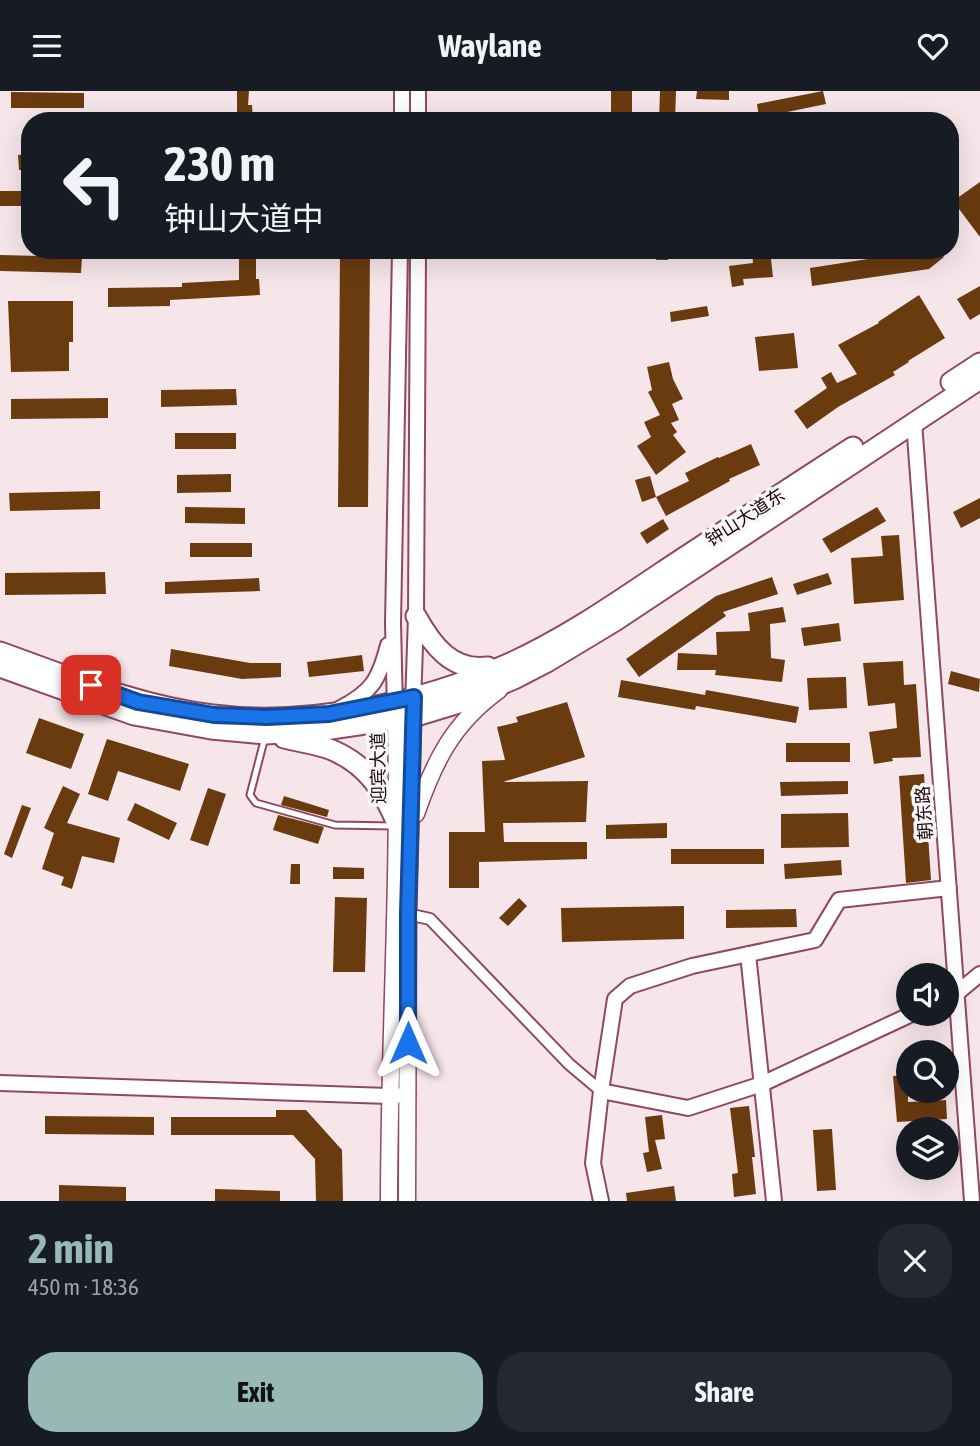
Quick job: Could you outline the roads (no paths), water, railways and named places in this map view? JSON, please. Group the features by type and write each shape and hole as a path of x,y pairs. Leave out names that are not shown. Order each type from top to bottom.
{"highway":[{"name":"钟山大道东","path":"510,672 541,647 611,606 980,363"},
{"name":"钟山大道东","path":"510,672 615,621 980,379"},
{"path":"416,616 426,635 449,659 474,667 510,672"},
{"path":"0,652 134,715 211,729 266,734 332,750 357,765 375,781 405,826"},
{"path":"0,667 45,675 138,702 214,715 267,717 456,704 510,672"},
{"path":"266,734 404,709"}],"main road":[{"path":"405,826 431,770 452,735 510,672"},
{"name":"迎宾大道","path":"389,1201 389,1096 405,826 404,709"},
{"name":"迎宾大道","path":"401,913 408,1095 407,1201"}],"street":[{"path":"402,91 402,112"},
{"path":"418,91 418,112"},
{"name":"迎宾大道","path":"400,259 393,623 404,709"},
{"name":"迎宾大道","path":"404,709 416,616 418,259"},
{"name":"朝东路","path":"914,422 949,888 951,963"},
{"path":"329,714 353,702 377,678 393,623"},
{"path":"0,661 45,675"},
{"path":"0,674 45,675"},
{"path":"601,1201 593,1163 615,999 630,986 692,966 815,940 839,900 949,888"},
{"path":"401,913 430,919 569,1064 601,1091 688,1108 762,1084 896,1021"},
{"path":"748,954 774,1201"},
{"path":"959,990 980,974"},
{"name":"朝东路","path":"955,1026 972,1201"},
{"path":"0,1083 408,1095"}],"lane":[{"path":"266,734 250,795 256,803 335,825 405,826"}]}
